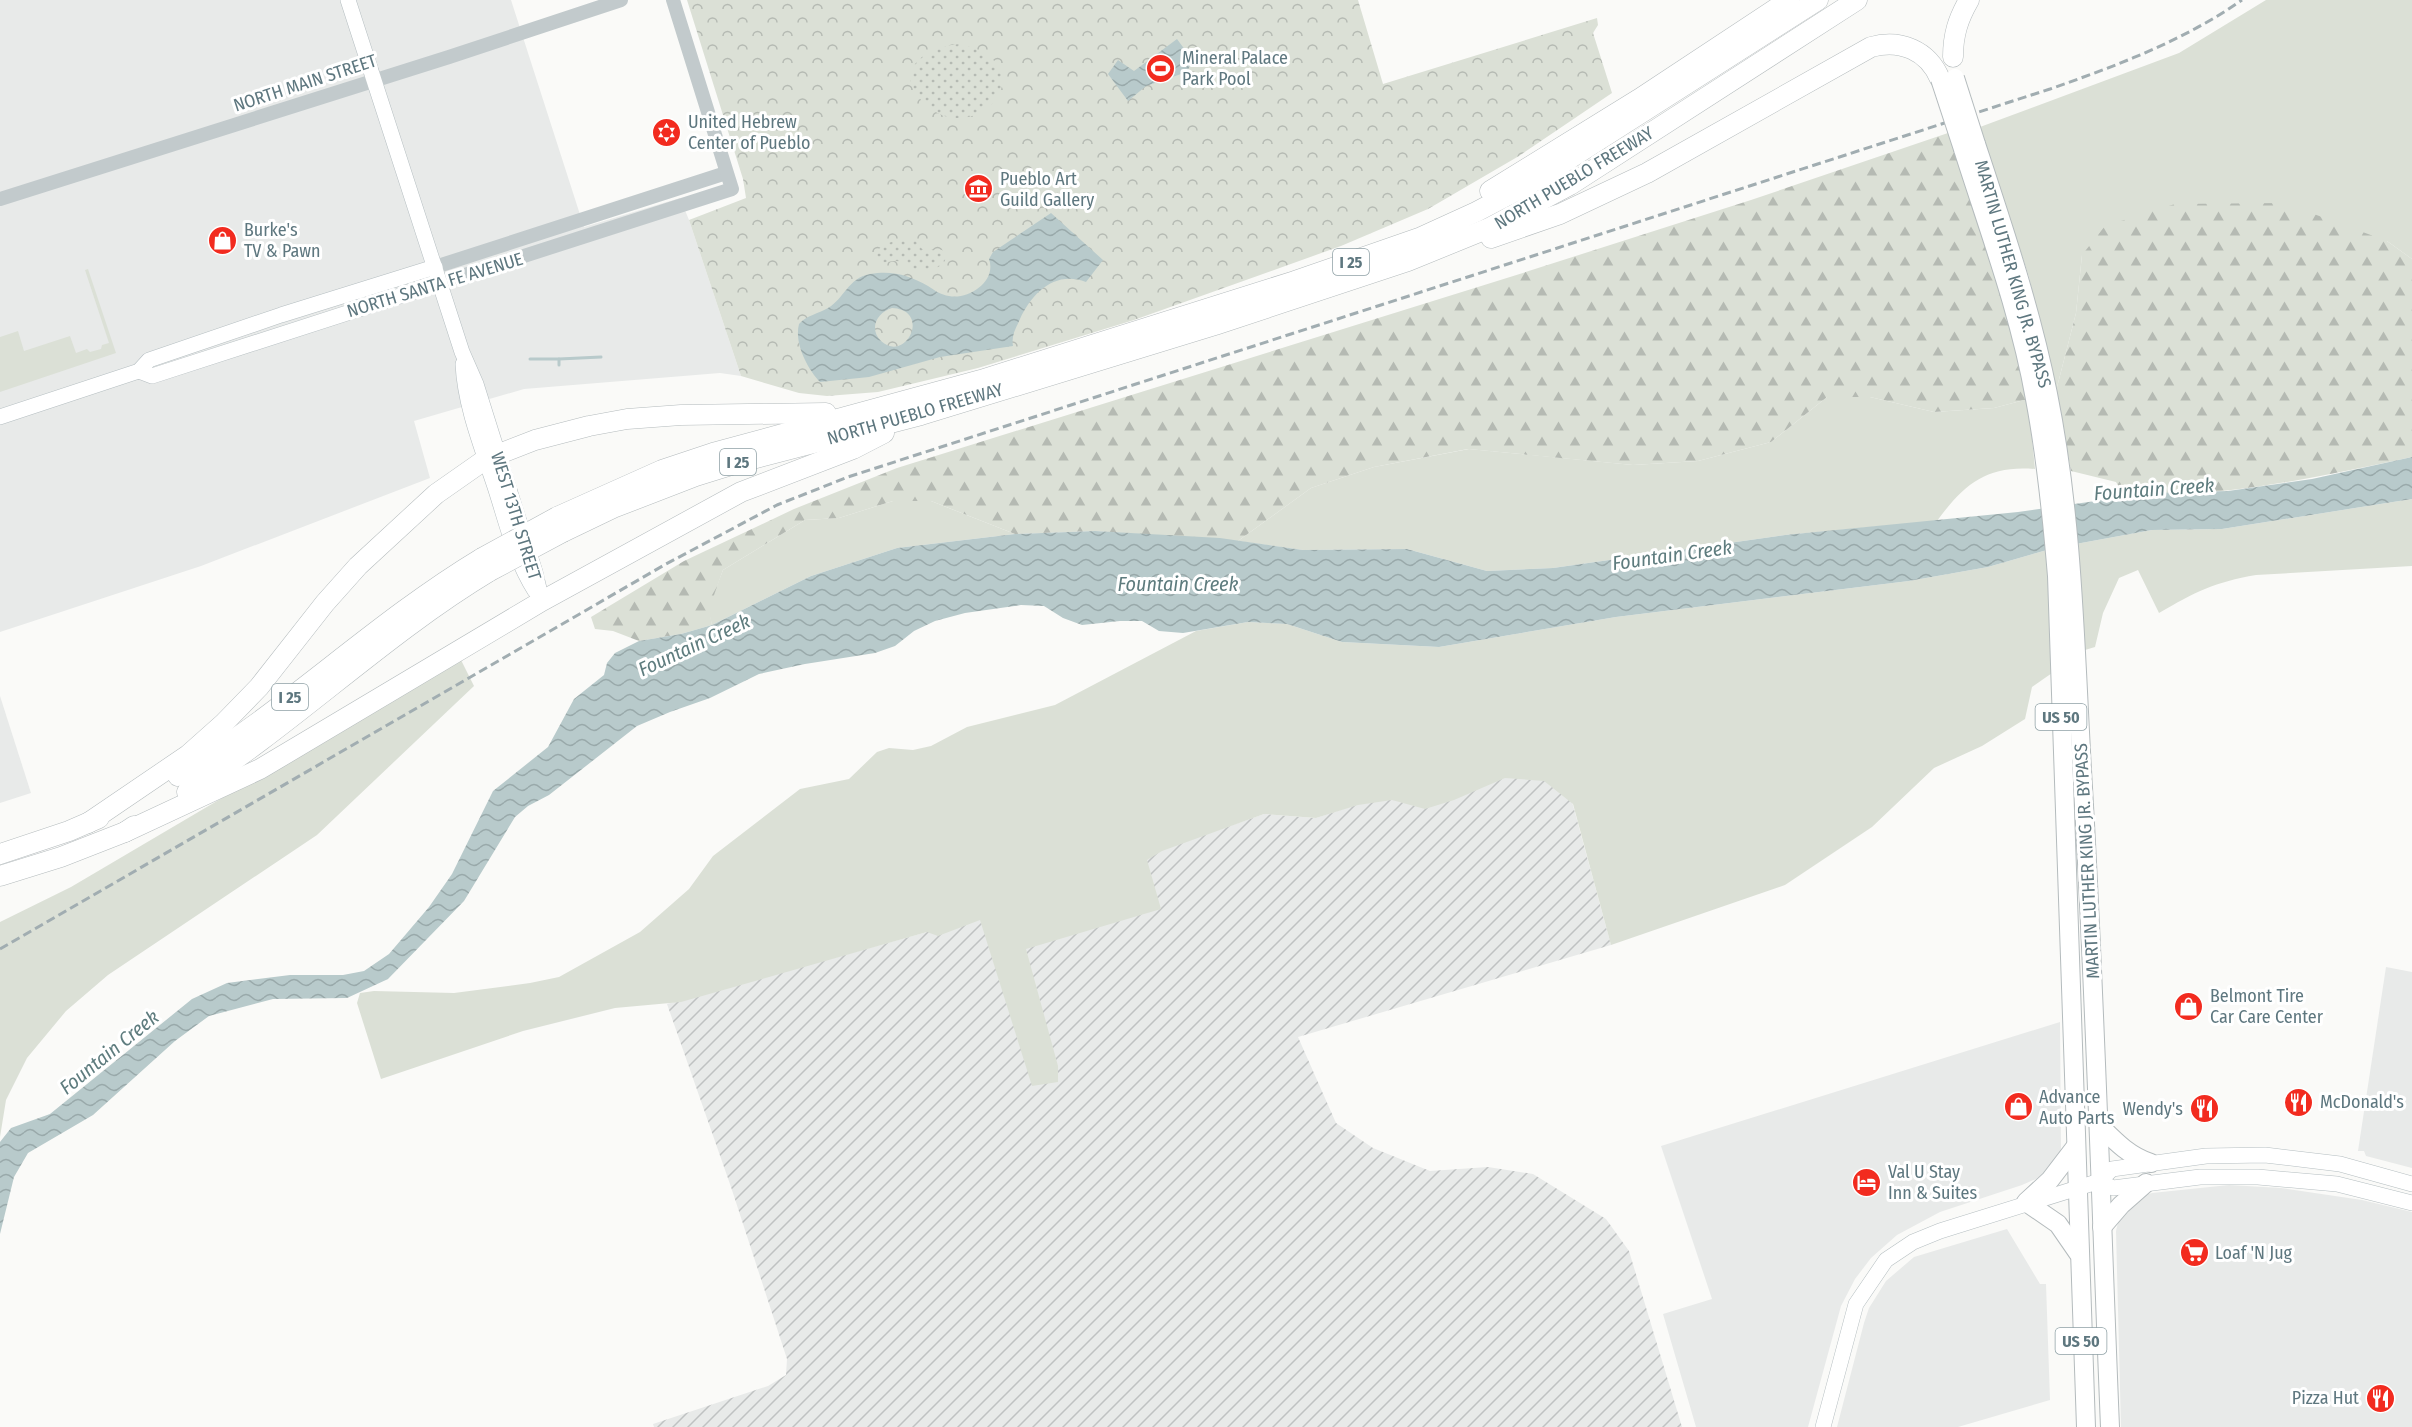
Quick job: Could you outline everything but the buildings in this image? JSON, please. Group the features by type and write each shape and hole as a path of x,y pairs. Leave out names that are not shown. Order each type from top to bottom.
{"highway":[{"path":"1419,238 1455,208 1521,173 1639,99 1789,0"},
{"name":"NORTH PUEBLO FREEWAY","path":"0,854 88,823 140,798 194,767 277,708 405,608 662,470 713,453 1004,372 1294,281 1419,238 1533,182 1818,0"},
{"name":"NORTH PUEBLO FREEWAY","path":"560,524 741,462 921,415 1215,326 1408,261 1489,228 1551,196 1857,0"},
{"name":"US 50","path":"1953,57 1953,39 1957,23 1969,0"},
{"path":"1408,261 1511,232 1588,201 1647,173 1871,47 1893,44 1912,48 1947,78"},
{"name":"MARTIN LUTHER KING JR. BYPASS","path":"1953,57 1947,78 1969,147 2003,274 2042,395 2050,501 2064,574 2099,1125 2110,1427"},
{"path":"88,823 188,755 224,723 259,687 325,603 358,566 436,494 491,456 589,426 627,419 681,415 862,411"},
{"path":"125,832 260,769 542,601 741,492 853,449 921,415"},
{"name":"NORTH PUEBLO FREEWAY","path":"0,876 61,857 125,832 255,746 486,564"},
{"name":"MARTIN LUTHER KING JR. BYPASS","path":"2064,574 2076,1188 2085,1427"},
{"path":"2099,1125 2125,1150 2136,1158 2151,1163"},
{"path":"2076,1146 2050,1180 2026,1202 2058,1224 2079,1255"},
{"path":"2102,1227 2121,1205 2146,1183"}],"main road":[{"name":"WEST 13TH STREET","path":"348,0 462,352 476,384 491,456 535,572 542,601"},
{"name":"NORTH SANTA FE AVENUE","path":"0,417 139,371 149,360 281,315 435,267"},
{"name":"NORTH SANTA FE AVENUE","path":"139,371 152,376 440,283"},
{"path":"1823,1427 1856,1304 1886,1260 1913,1242 1931,1234 2026,1202 2100,1181 2112,1169 2206,1155 2265,1155 2340,1164 2412,1184"},
{"path":"2100,1181 2113,1188 2213,1176 2258,1177 2337,1184 2412,1203"}],"street":[{"name":"NORTH MAIN STREET","path":"0,199 621,0"},
{"path":"674,0 726,173"},
{"name":"NORTH SANTA FE AVENUE","path":"435,267 726,173 732,189 440,283"}],"shaded area":[{"path":"0,0 511,0 584,227 680,198 741,376 720,373 524,389 414,421 430,478 201,566 0,632"},
{"path":"0,696 31,793 0,803"},
{"path":"1555,739 1611,945 1298,1037 1336,1123 1373,1148 1430,1171 1488,1167 1533,1174 1606,1219 1629,1251 1682,1427 654,1427 653,1424 768,1386 786,1375 787,1359 731,1187 667,1004 927,932 1264,814 1316,818"},
{"path":"2386,967 2412,972 2412,1168 2366,1156 2364,1151 2358,1151"},
{"path":"2060,1022 2061,1149 2059,1158 2036,1179 1940,1212 1897,1235 1871,1258 1855,1279 1841,1306 1808,1427 1696,1427 1663,1314 1712,1299 1661,1146"},
{"path":"2229,1185 2281,1188 2362,1200 2412,1212 2412,1427 2121,1427 2116,1231 2120,1214 2124,1216 2145,1195 2152,1193"},
{"path":"2007,1229 2040,1284 2046,1284 2050,1400 1958,1427 1837,1427 1869,1308 1886,1281 1914,1257"}],"green space":[{"path":"687,0 1358,0 1383,84 1597,18 1598,25 1593,33 1612,93 1519,156 1428,209 1341,246 1134,320 978,368 878,392 827,396 799,393 741,376 689,220 746,198 743,179"},
{"path":"2266,0 2412,0 2412,259 2387,241 2082,255 2076,313 2056,391 2029,277 1980,127 2179,53"},
{"path":"960,44 987,55 1000,70 1002,86 995,101 981,112 962,118 942,115 922,101 913,89 910,79 917,61 926,54 936,49"},
{"path":"1948,133 2001,294 2028,399 1994,408 1934,412 1870,397 1827,397 1771,442 1698,461 1633,465 1468,449 1374,467 1311,488 1238,541 1095,531 1015,534 931,501 893,501 839,518 805,520 723,570 709,609 712,625 681,634 639,641 613,631 595,629 591,617 684,561 794,509 897,468 1510,277 1751,200"},
{"path":"2284,203 2387,241 2412,259 2412,457 2322,476 2254,487 2125,497 2116,482 2071,471 2056,391 2076,313 2082,255 2105,226 2175,204"},
{"path":"914,239 922,249 942,250 946,254 943,263 925,270 915,269 899,261 877,262 877,255 883,246 895,241"},
{"path":"88,269 116,353 0,392 0,337 18,331 24,351 70,336 76,353 87,349 90,352 101,349 102,345 109,343 85,270"},
{"path":"1827,397 1870,397 1934,412 1994,408 2028,399 2035,469 2003,470 1978,480 1957,497 1937,521 1785,535 1553,568 1487,571 1407,549 1303,550 1238,541 1311,488 1374,467 1469,449 1633,465 1698,461 1771,442"},
{"path":"2412,499 2412,566 2256,575 2206,589 2159,613 2138,570 2119,578 2103,613 2095,647 2085,650 2032,687 2025,719 1982,746 1934,768 1872,827 1785,885 1611,945 1573,804 1544,781 1505,778 1454,800 1425,809 1392,800 1358,805 1316,818 1264,814 1162,851 1147,860 1161,909 1026,949 1058,1066 1058,1082 1032,1086 980,920 938,936 927,932 681,1002 615,1008 523,1031 381,1079 357,1003 360,993 374,991 454,993 559,977 640,932 689,889 713,856 800,789 849,779 877,752 889,748 913,750 931,746 967,727 1055,705 1196,631 1248,622 1287,624 1342,642 1439,647 1616,617 1909,581 1988,567 2054,548 2152,530 2222,529"},
{"path":"893,501 931,501 1015,534 897,548 811,576 712,625 708,609 723,570 805,520 839,518"},
{"path":"460,658 474,686 317,835 108,975 66,1011 27,1058 6,1100 0,1137 0,922 71,887"}],"water":[{"path":"1177,39 1191,58 1189,68 1184,73 1146,86 1128,101 1108,74 1118,60 1134,71"},
{"path":"1051,213 1103,260 1086,282 1064,279 1046,286 1038,293 1020,319 1013,335 1013,346 940,357 869,377 820,382 811,370 800,347 799,324 833,304 856,280 870,274 893,273 914,279 943,295 965,295 979,287 989,275 989,259 993,252","holes":["892,308 904,311 911,317 913,325 906,341 899,346 890,346 881,341 875,331 879,317"]},
{"name":"Fountain Creek","path":"2412,457 2412,499 2222,529 2152,530 2054,548 1988,567 1909,581 1616,617 1439,647 1342,642 1287,624 1248,622 1183,633 1159,631 1142,621 1082,625 1063,618 1044,606 1021,605 965,613 935,621 914,631 895,646 875,653 759,674 710,698 637,726 549,795 528,806 515,817 464,901 388,979 347,998 273,999 209,1016 175,1041 93,1115 28,1153 14,1177 0,1234 0,1142 11,1128 50,1114 192,999 227,983 290,975 343,975 364,971 389,954 429,907 452,874 493,791 548,747 574,699 604,675 607,663 615,653 639,641 681,634 712,625 811,576 897,548 1015,534 1095,531 1220,538 1303,550 1407,549 1487,571 1553,568 1785,535 2018,512 2152,493 2228,491 2312,479"}],"waterway":[{"path":"559,365 559,359 601,357"},
{"path":"530,359 559,359"}],"railway":[{"path":"0,949 666,564 777,505 848,477 2050,89 2174,40 2242,0"}],"place":[{"name":"Mineral Palace Park Pool","path":"1161,68"},
{"name":"United Hebrew Center of Pueblo","path":"667,132"},
{"name":"Pueblo Art Guild Gallery","path":"979,189"},
{"name":"Burke's TV & Pawn","path":"223,240"},
{"name":"Belmont Tire Car Care Center","path":"2189,1006"},
{"name":"McDonald's","path":"2299,1102"},
{"name":"Advance Auto Parts","path":"2018,1107"},
{"name":"Wendy's","path":"2204,1109"},
{"name":"Val U Stay Inn & Suites","path":"1867,1182"},
{"name":"Loaf 'N Jug","path":"2194,1253"},
{"name":"Pizza Hut","path":"2380,1398"}]}
